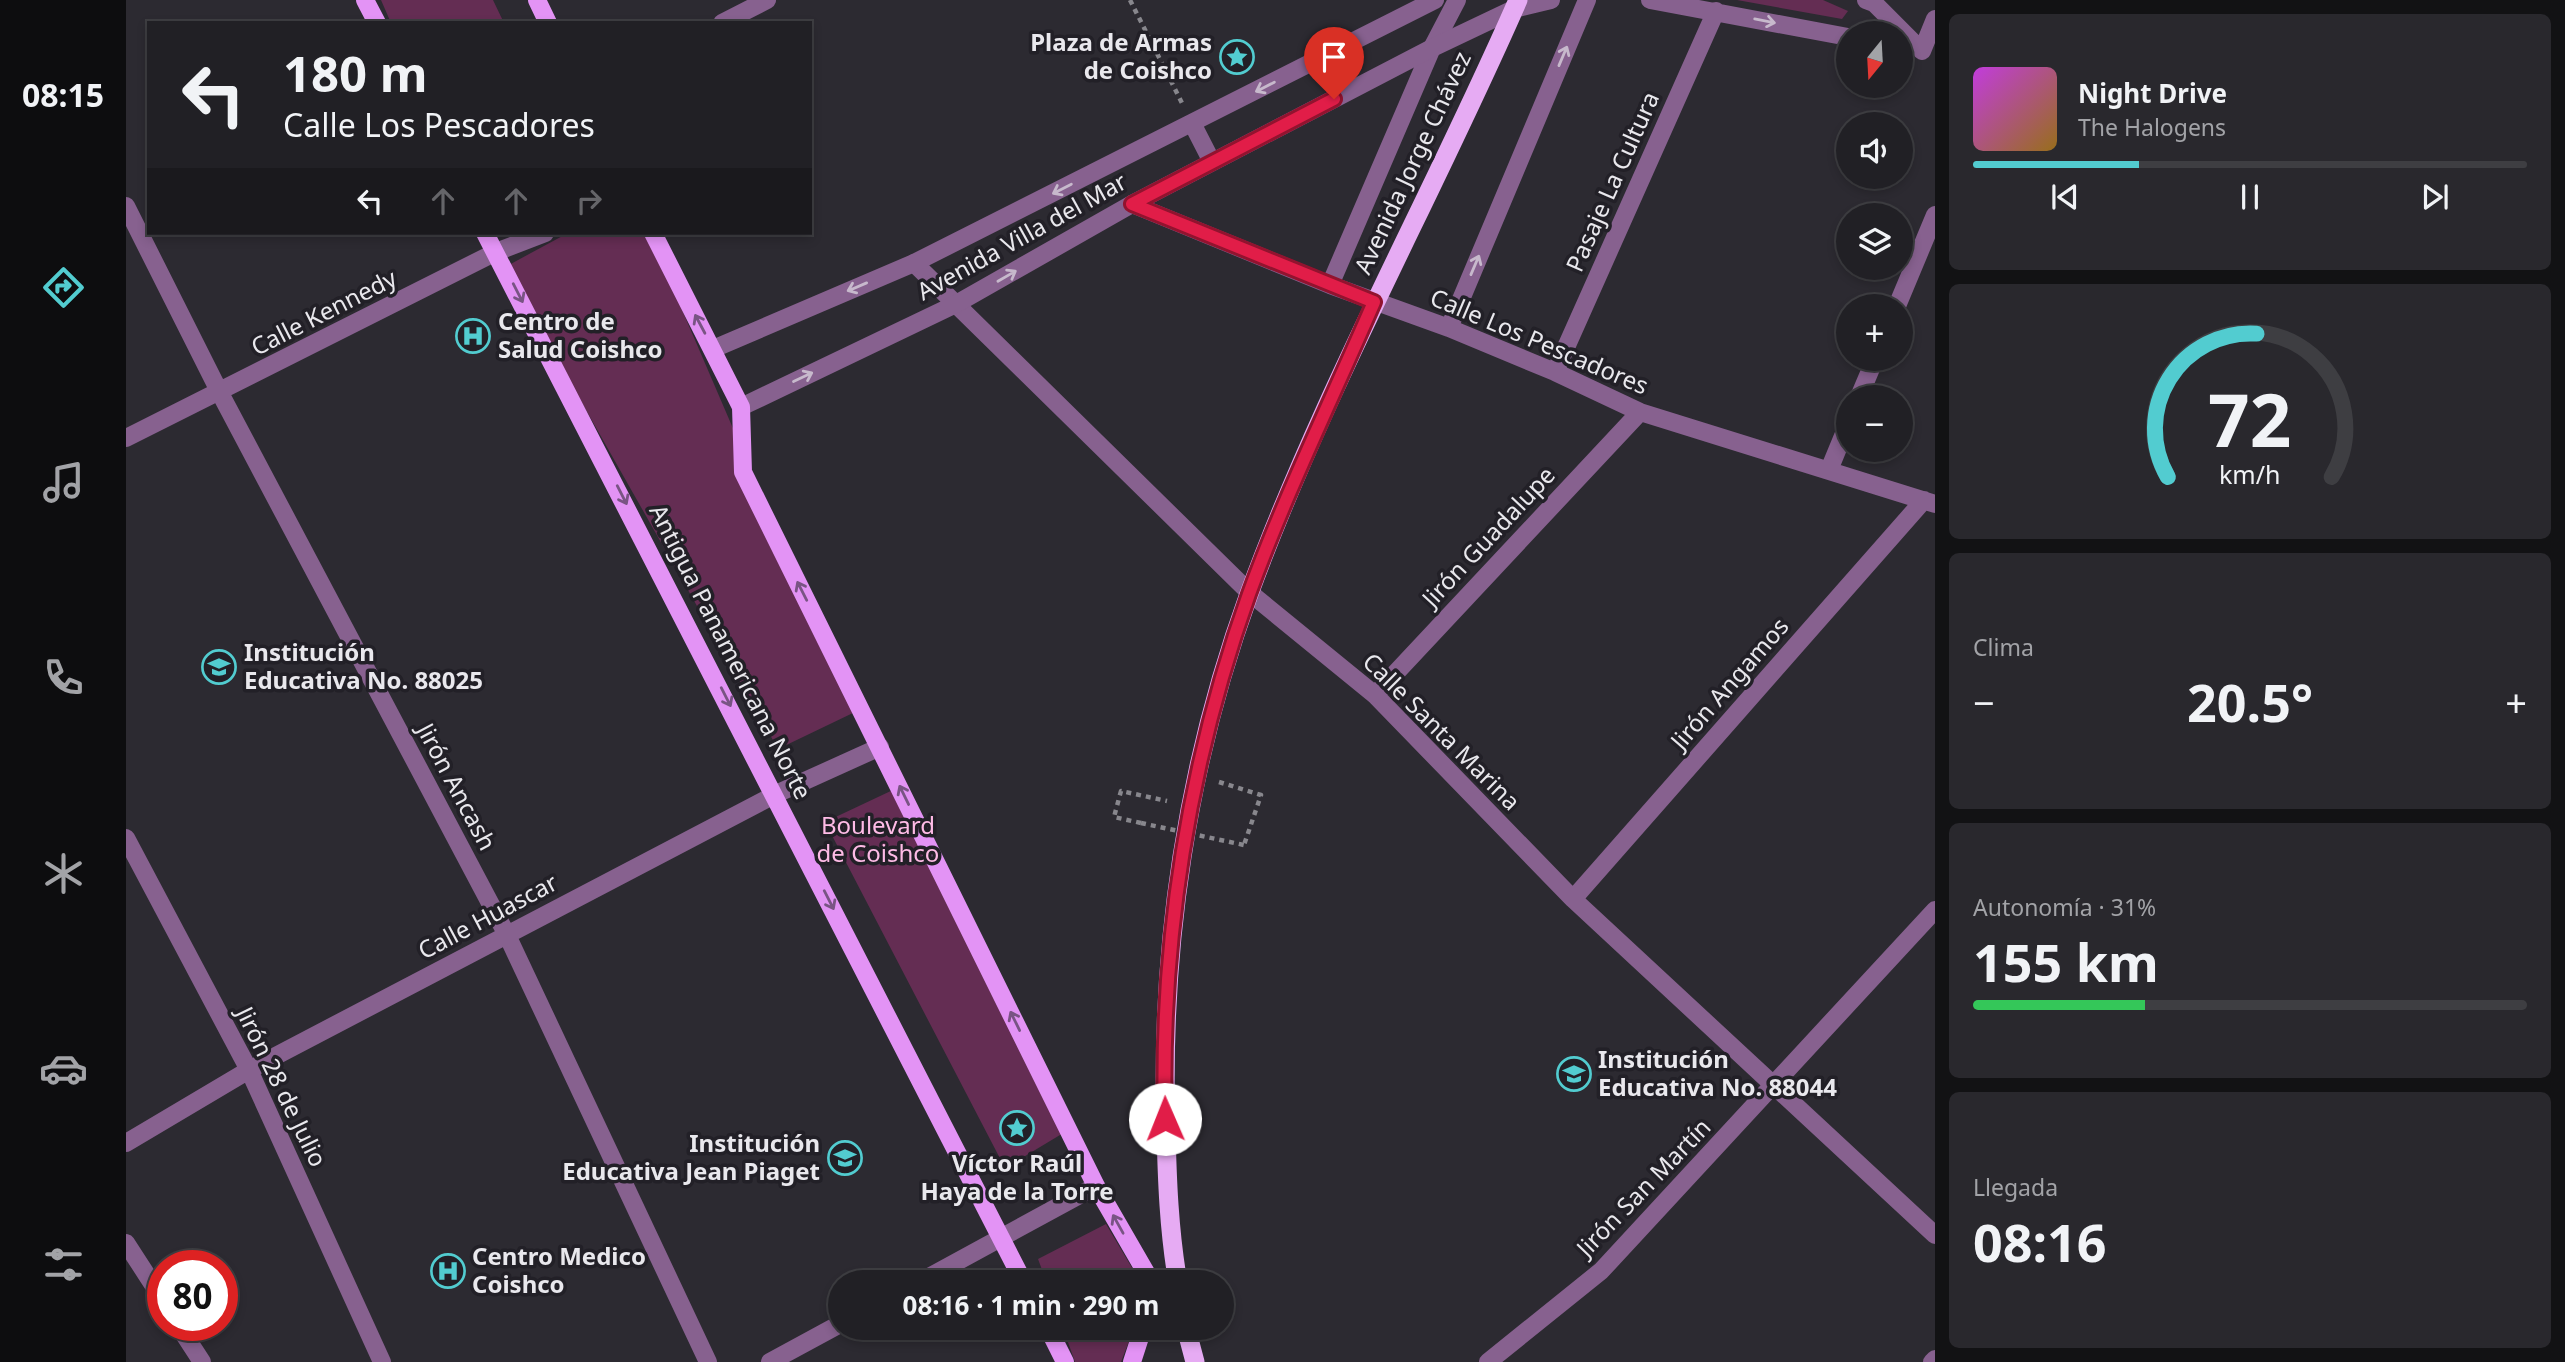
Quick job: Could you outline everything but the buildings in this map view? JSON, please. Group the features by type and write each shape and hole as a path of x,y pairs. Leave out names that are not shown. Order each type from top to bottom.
{"highway":[{"name":"Avenida Jorge Chávez","path":"1177,1270 1168,1194 1165,1046 1175,896 1198,776 1224,670 1250,593 1374,302 1516,5"},
{"path":"1189,1340 1195,1362"}],"main road":[{"path":"365,0 376,21"},
{"path":"537,0 547,21"},
{"name":"Antigua Panamericana Norte","path":"486,235 776,794 1017,1270"},
{"path":"654,235 741,407 743,472 1096,1186 1144,1270"},
{"path":"1054,1340 1065,1362"},
{"path":"1132,1362 1139,1340"}],"street":[{"path":"726,21 767,0"},
{"name":"Avenida Villa del Mar","path":"713,349 914,263 1435,0"},
{"path":"1329,285 1432,48 1457,0"},
{"name":"Avenida Villa del Mar","path":"741,407 956,304 1132,204 1516,5 1551,0"},
{"path":"1449,328 1587,0"},
{"path":"1650,0 1836,35"},
{"path":"1866,0 1874,3 1928,52"},
{"name":"Pasaje La Cultura","path":"1555,372 1716,12"},
{"path":"1928,52 1935,19"},
{"path":"1192,123 1212,162"},
{"name":"Calle Los Pescadores","path":"1132,204 1329,285 1449,328 1555,372 1640,412 1929,502"},
{"name":"Jirón Ancash","path":"126,206 220,393 507,935 708,1362"},
{"path":"1902,294 1935,215"},
{"name":"Calle Kennedy","path":"126,438 496,253 540,235"},
{"name":"Calle Santa Marina","path":"914,263 1250,593 1375,695 1573,899 1773,1088 1935,1235"},
{"name":"Jirón Guadalupe","path":"1375,695 1640,412"},
{"path":"1829,470 1836,453"},
{"name":"Jirón Angamos","path":"1573,899 1929,502"},
{"name":"Calle Huascar","path":"126,1143 249,1070 776,794 880,747"},
{"name":"Jirón 28 de Julio","path":"126,838 249,1070 382,1362"},
{"name":"Jirón San Martín","path":"1488,1362 1601,1271 1935,910"},
{"path":"942,1270 1096,1186"},
{"path":"126,1243 147,1275"},
{"path":"769,1362 828,1330"},
{"path":"188,1341 202,1362"}],"path":[{"path":"1130,0 1192,123"},
{"path":"1192,806 1121,791 1114,817 1244,845 1261,795 1198,776"}],"green space":[{"path":"381,0 493,0 503,21 390,21"},
{"path":"1737,0 1823,0 1848,11 1842,19"},
{"name":"Boulevard de Coishco","path":"564,235 650,235 855,712 778,749 505,267"},
{"name":"Boulevard de Coishco","path":"895,789 1065,1132 1005,1168 825,822"},
{"path":"1106,1224 1133,1270 1042,1270 1038,1259"},
{"path":"1067,1340 1129,1340 1121,1362 1075,1362"}],"place":[{"name":"Plaza de Armas de Coishco","path":"1237,57"},
{"name":"Centro de Salud Coishco","path":"473,336"},
{"name":"Institución Educativa No. 88025","path":"219,667"},
{"name":"Institución Educativa No. 88044","path":"1574,1074"},
{"name":"Víctor Raúl Haya de la Torre","path":"1017,1128"},
{"name":"Institución Educativa Jean Piaget","path":"845,1158"},
{"name":"Centro Medico Coishco","path":"448,1271"}],"route":[{"path":"1165,1119 1165,1046 1175,896 1202,756 1224,670 1250,593 1374,302 1132,204 1334,99"}]}
